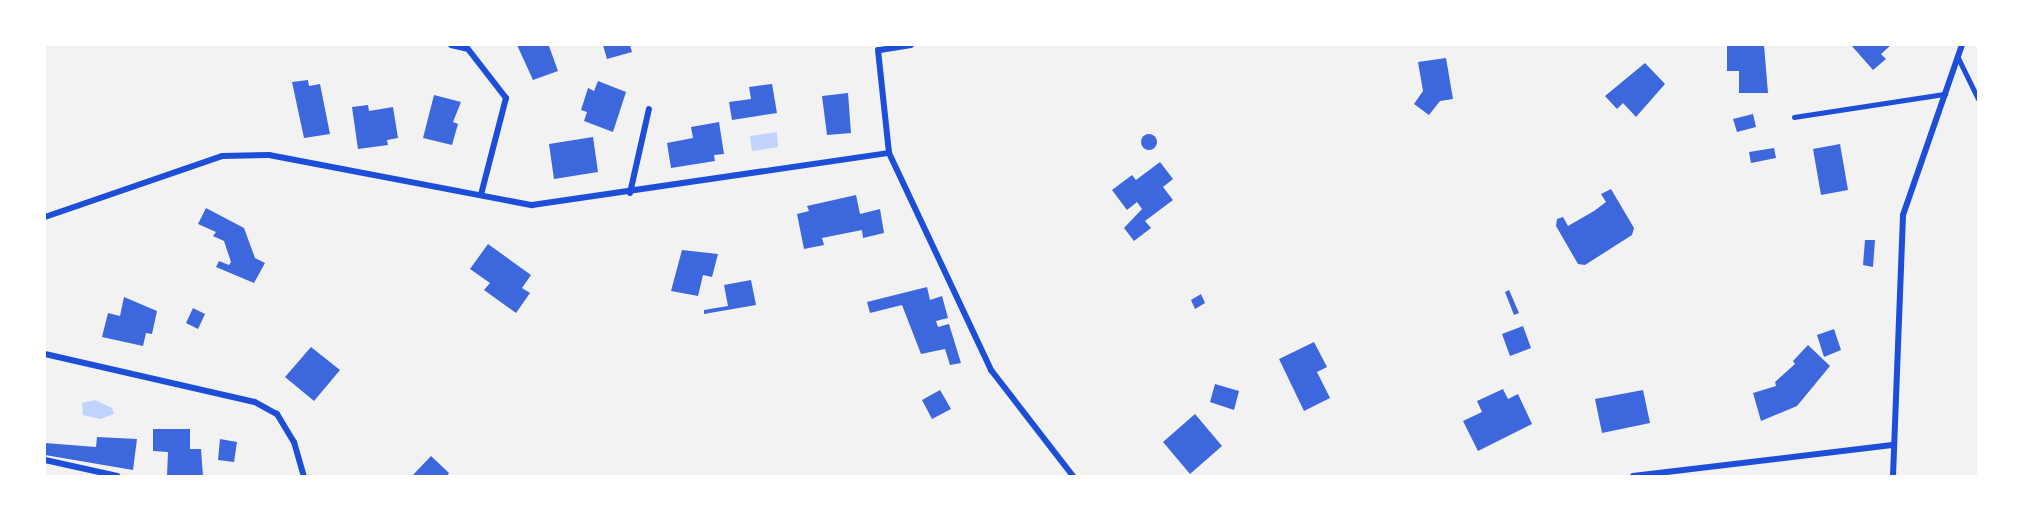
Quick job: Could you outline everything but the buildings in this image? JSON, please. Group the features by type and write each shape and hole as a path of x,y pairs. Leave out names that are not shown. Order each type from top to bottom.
{"street":[{"path":"451,45 468,49 506,98 480,195"},
{"path":"911,45 878,50 889,153 991,370 1073,476"},
{"path":"1893,476 1892,446 1903,215 1962,45"},
{"path":"630,193 649,109"},
{"path":"45,217 222,156 269,155 532,205 630,193 889,153"},
{"path":"45,354 255,402 277,414 294,442 304,476"},
{"path":"1633,476 1892,446"},
{"path":"45,460 117,476"}],"lane":[{"path":"1958,57 1978,98"},
{"path":"1794,117 1945,94"}],"water":[{"path":"777,132 778,147 752,151 750,136"},
{"path":"95,400 112,408 114,414 100,419 83,415 82,403"}]}
